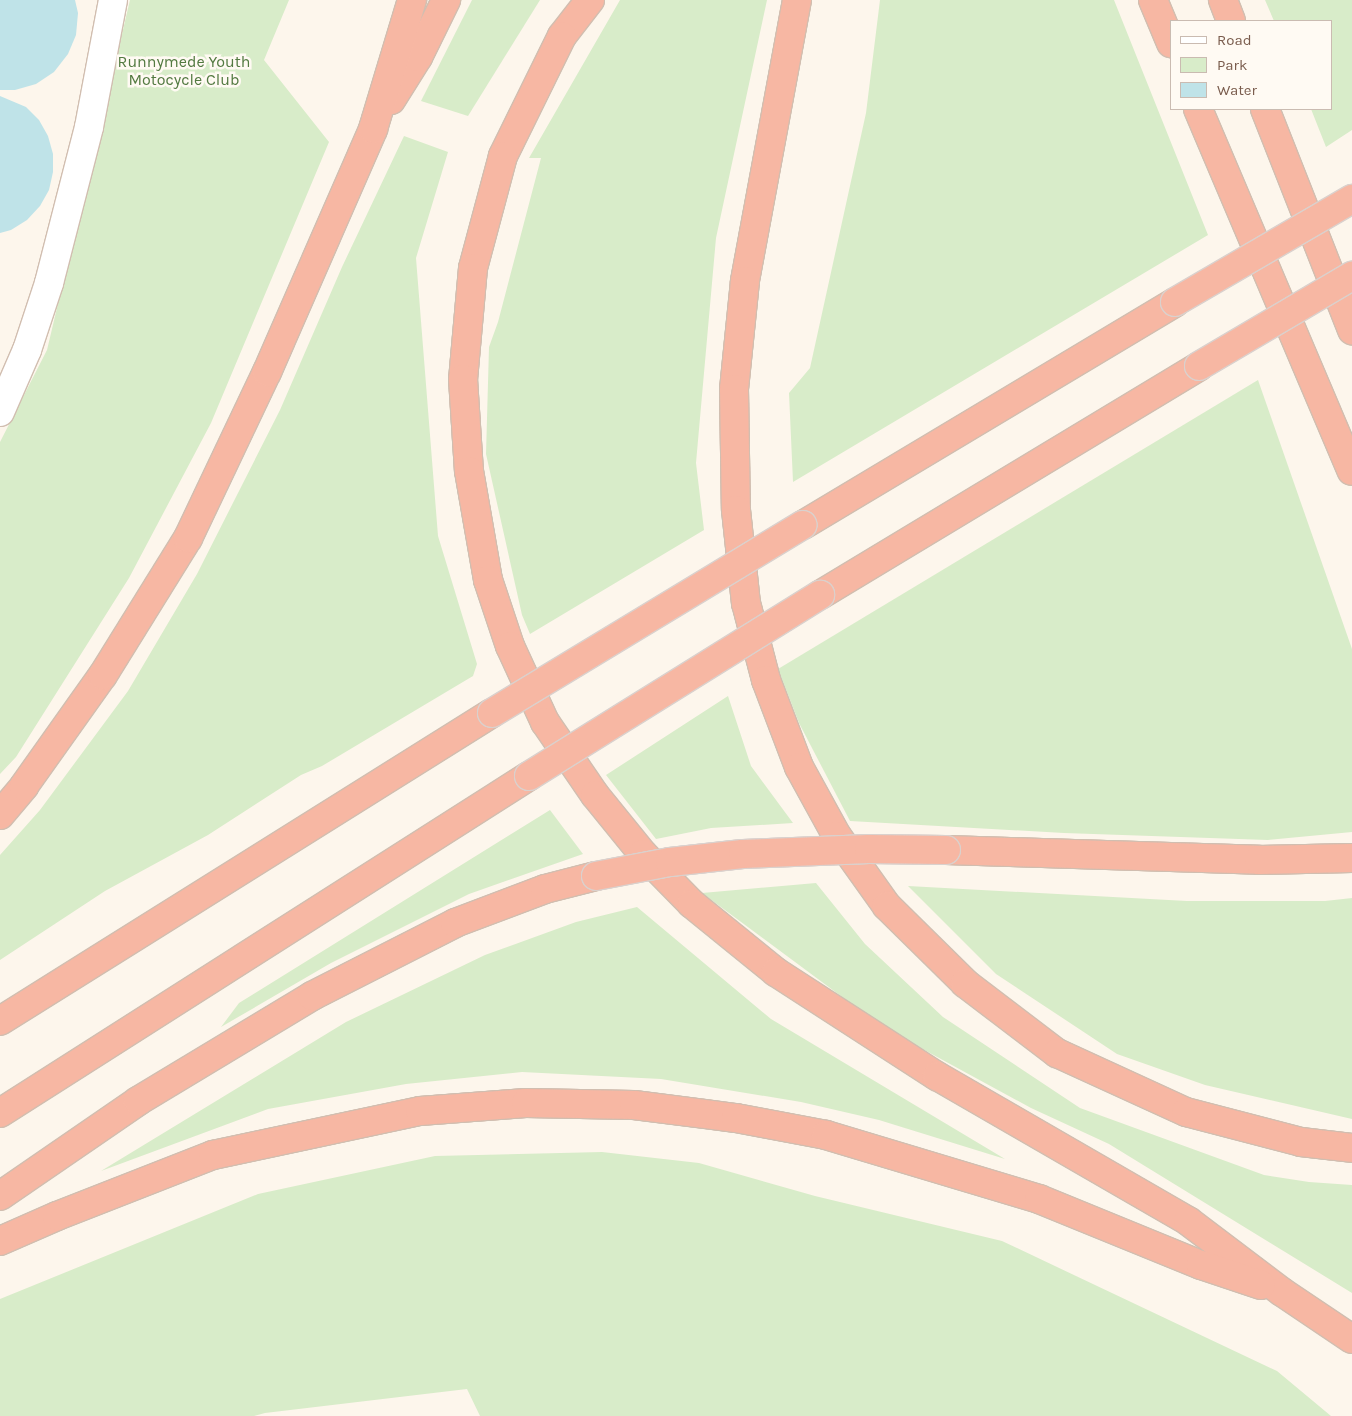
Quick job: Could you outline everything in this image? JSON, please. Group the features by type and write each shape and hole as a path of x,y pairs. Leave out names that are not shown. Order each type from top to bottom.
{"highway":[{"path":"0,814 24,786 103,675 188,538 268,372 373,129 412,0"},
{"path":"373,129 418,58 446,0"},
{"path":"590,0 562,36 503,156 473,268 463,379 469,471 488,580 510,646 545,722 595,795 643,854 692,904 776,972 937,1076 1188,1221 1282,1292 1352,1339"},
{"path":"797,0 745,281 734,389 736,510 746,603 766,680 799,768 838,836 887,906 965,983 1057,1053 1186,1112 1301,1142 1352,1148"},
{"path":"1153,0 1170,41"},
{"path":"1223,0 1231,20"},
{"path":"1198,110 1352,471"},
{"path":"1265,110 1352,330"},
{"path":"0,1021 492,713 1175,302 1352,198"},
{"path":"0,1113 529,776 820,595 1352,276"},
{"path":"0,1196 138,1102 312,996 455,923 536,893 596,876 670,862 743,854 869,849 1259,860 1352,858"},
{"path":"0,1242 58,1216 213,1154 420,1111 526,1104 634,1105 736,1118 826,1135 1039,1199 1201,1265 1282,1292"}],"lane":[{"path":"0,412 28,350 49,283 89,127 113,0"}],"green space":[{"name":"Runnymede Youth Motocycle Club","path":"130,0 289,0 264,60 329,142 211,423 129,578 16,757 0,774 0,442 47,350"},
{"path":"472,0 540,0 468,116 421,101"},
{"path":"620,0 767,0 716,238 696,463 704,530 530,634 522,615 486,454 489,347 498,322 541,158 529,158"},
{"path":"880,0 1114,0 1208,235 793,482 789,393 810,368 866,113"},
{"path":"1265,0 1352,0 1352,130 1326,147 1311,110 1332,110 1332,20 1274,20"},
{"path":"404,136 448,152 416,258 438,536 477,664 473,676 322,766 301,775 208,835 105,891 0,960 0,855 40,810 128,691 197,574 280,410 342,267"},
{"path":"1258,380 1352,649 1352,832 1268,840 1064,833 850,821 799,723 778,669"},
{"path":"728,696 751,766 793,823 711,828 656,839 606,775"},
{"path":"550,810 583,854 469,894 331,963 221,1027 239,1003"},
{"path":"816,883 865,944 943,1017 1080,1108 1264,1175 1309,1182 1352,1185 1352,1293 1109,1144 1031,1108 884,1028 702,893"},
{"path":"908,886 1187,901 1325,901 1352,898 1352,1119 1205,1085 1117,1054 996,974"},
{"path":"637,907 771,1019 1005,1159 879,1120 801,1102 661,1079 522,1072 406,1084 268,1109 101,1171 346,1022 485,955 576,922"},
{"path":"602,1152 699,1163 815,1196 1002,1241 1277,1371 1331,1416 480,1416 467,1389 265,1413 254,1416 0,1416 0,1299 258,1194 435,1156"}],"water":[{"path":"0,0 75,0 78,13 76,35 68,54 54,72 36,84 15,90 0,90"},
{"path":"0,96 26,107 39,120 48,136 53,154 53,172 49,190 40,206 27,220 11,230 0,233"}]}
